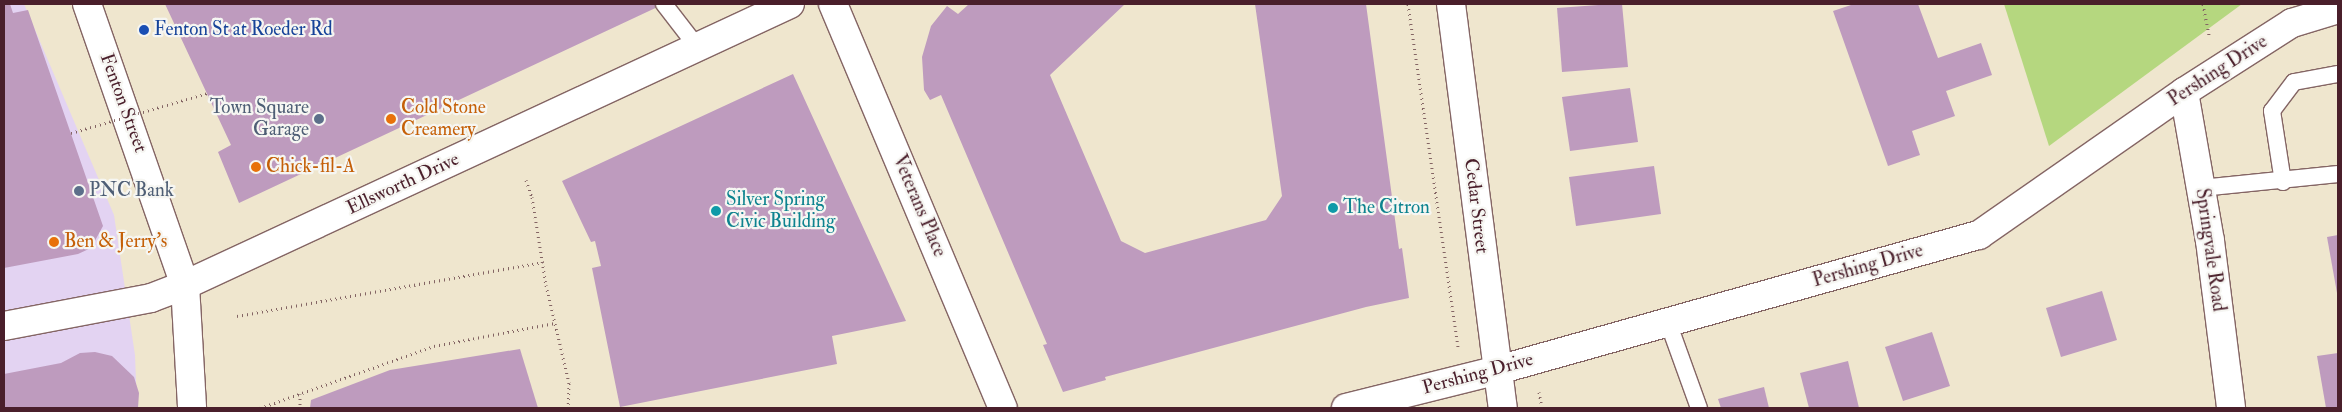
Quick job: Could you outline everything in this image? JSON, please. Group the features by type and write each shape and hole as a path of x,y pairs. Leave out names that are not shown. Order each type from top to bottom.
{"street":[{"name":"Fenton Street","path":"87,4 185,285 192,408"},
{"name":"Ellsworth Drive","path":"4,326 151,298 185,285 790,4"},
{"name":"Veterans Place","path":"833,4 1003,408"},
{"name":"Cedar Street","path":"1451,4 1503,408"},
{"name":"Pershing Drive","path":"1346,408 1498,370 1979,235 2184,92 2291,13 2338,9"},
{"name":"Springvale Road","path":"2184,92 2201,188 2232,408"}],"lane":[{"path":"664,4 698,48"},
{"path":"2283,182 2272,111 2294,82 2338,74"},
{"path":"2201,188 2283,182 2338,174"},
{"path":"1668,322 1699,408"}],"path":[{"path":"1408,4 1451,311"},
{"path":"2203,4 2209,37"},
{"path":"71,133 208,93"},
{"path":"526,180 532,196 542,262 569,382 568,408"},
{"path":"237,316 542,262"},
{"path":"260,408 434,346 555,323"},
{"path":"300,394 300,408"}],"shaded area":[{"path":"4,4 24,4 114,215 135,355 137,408 4,408"}],"green space":[{"path":"2004,4 2242,4 2049,146"}],"building":[{"path":"4,4 10,4 13,13 28,10 103,226 91,248 78,254 4,268"},
{"name":"Town Square Garage","path":"165,4 664,4 239,203 218,152 231,145"},
{"name":"The Citron","path":"969,4 1125,4 1050,75 1121,241 1145,253 1266,220 1282,196 1255,4 1366,4 1399,249 1402,248 1409,298 1366,307 1105,377 1106,380 1063,392 1043,345 1047,344 941,95 930,100 924,90 922,57 931,26 947,6 958,14"},
{"path":"1622,4 1628,67 1562,72 1557,8"},
{"path":"1854,4 1918,4 1938,58 1981,43 1992,75 1946,91 1955,116 1912,131 1920,155 1888,166 1833,11"},
{"name":"Silver Spring Civic Building","path":"793,74 906,321 832,336 837,364 620,407 592,268 601,266 595,241 591,242 562,181"},
{"path":"1630,88 1638,142 1570,151 1562,97"},
{"path":"1654,166 1661,214 1576,226 1569,177"},
{"path":"2338,235 2338,293 2337,293 2327,237"},
{"path":"2102,291 2117,340 2061,357 2046,308"},
{"path":"1932,332 1950,386 1903,401 1885,347"},
{"path":"520,349 538,408 310,408 311,400 390,370"},
{"path":"95,352 112,356 134,377 139,393 138,408 4,408 4,374 61,363 80,353"},
{"path":"2338,353 2338,408 2326,408 2317,356"},
{"path":"1848,361 1859,408 1809,408 1800,373"},
{"path":"1764,387 1769,408 1721,408 1718,399"}],"place":[{"name":"Fenton St at Roeder Rd","path":"144,30"},
{"name":"Town Square Garage","path":"319,119"},
{"name":"Cold Stone Creamery","path":"391,119"},
{"name":"Chick-fil-A","path":"256,167"},
{"name":"PNC Bank","path":"79,191"},
{"name":"The Citron","path":"1333,208"},
{"name":"Silver Spring Civic Building","path":"716,211"},
{"name":"Ben & Jerry's","path":"54,242"}]}
